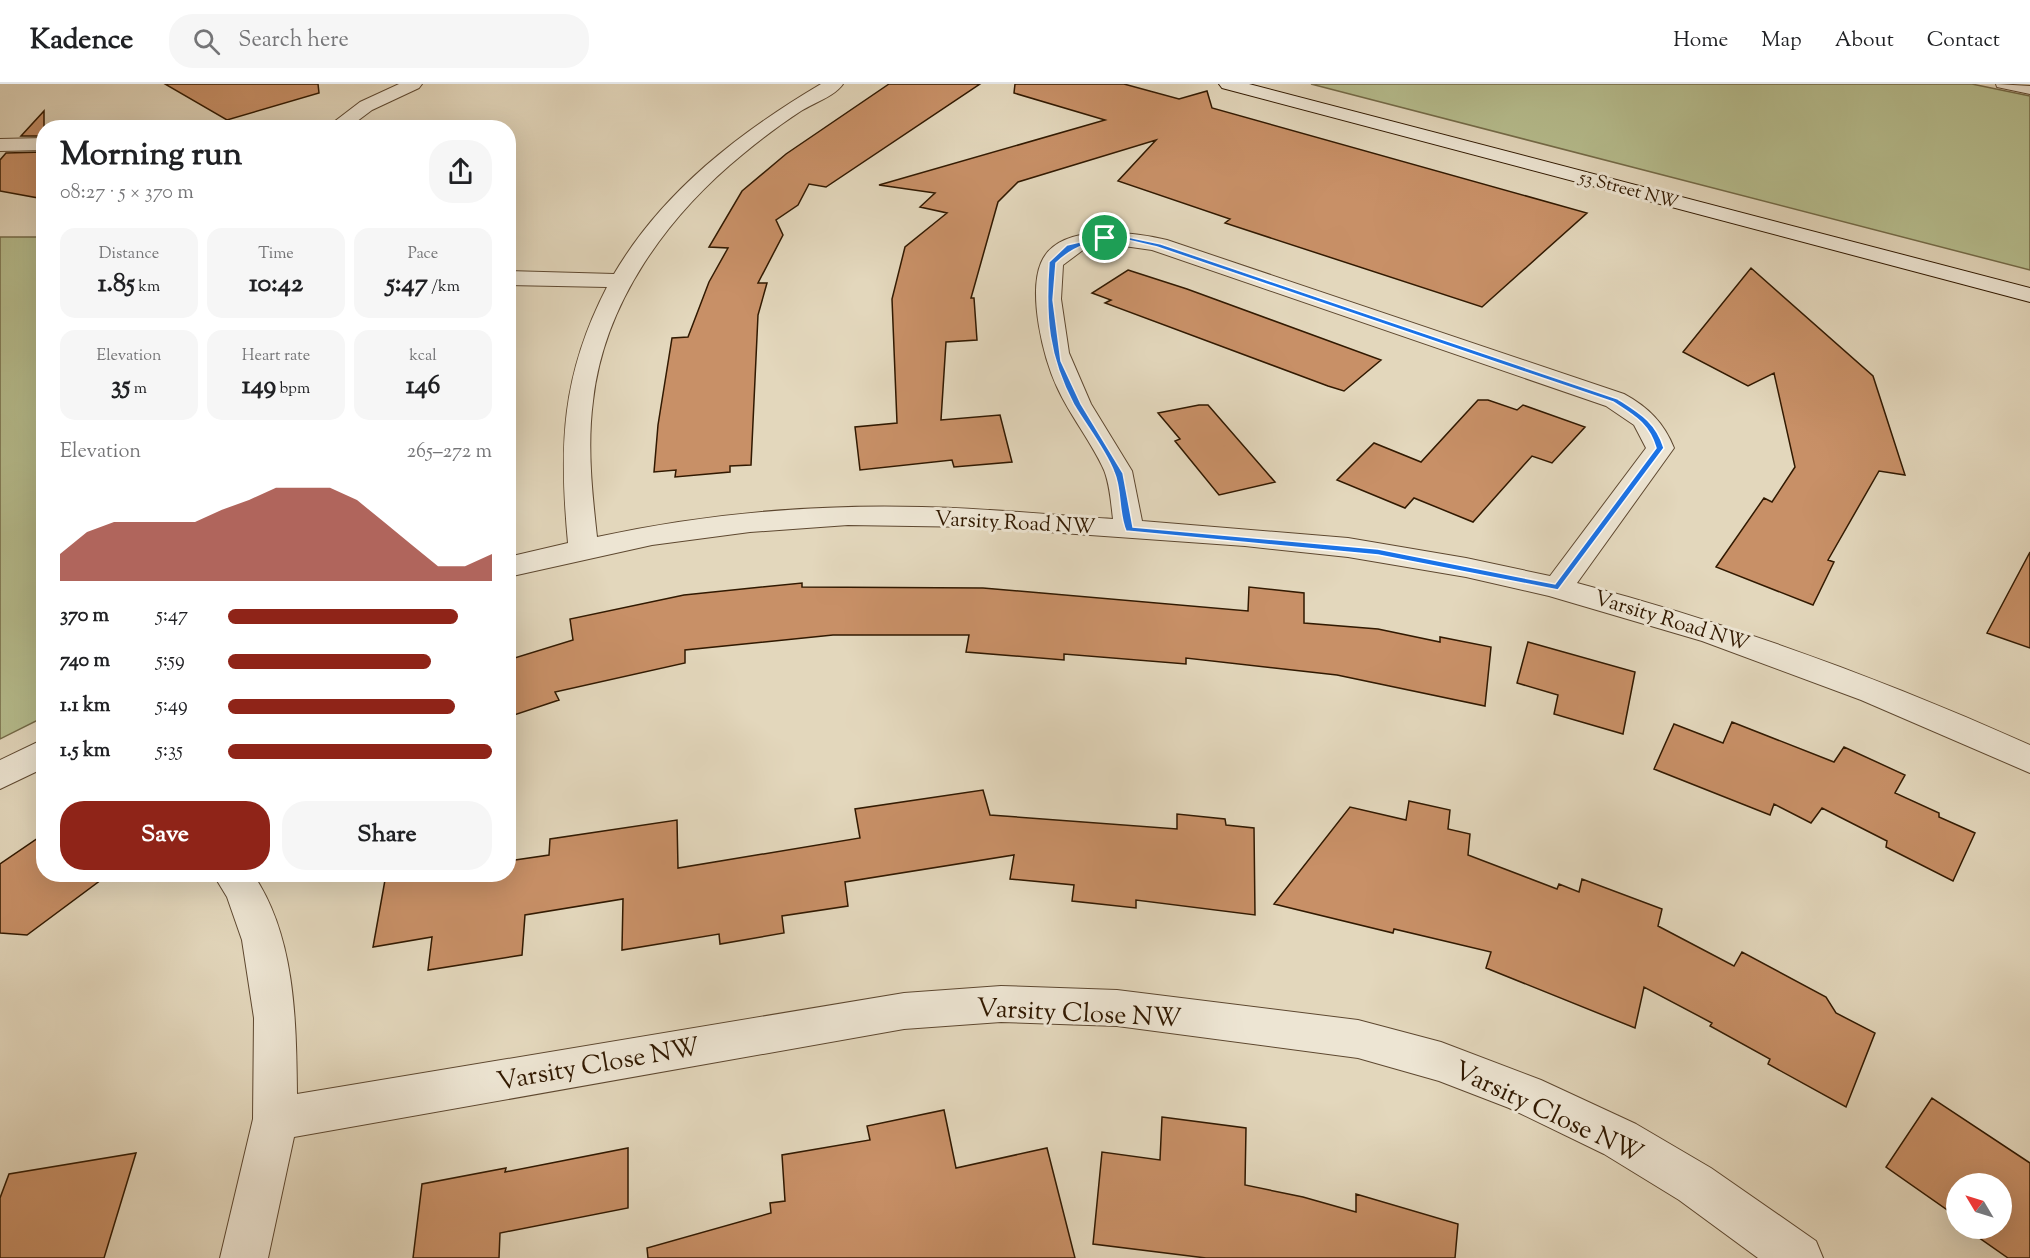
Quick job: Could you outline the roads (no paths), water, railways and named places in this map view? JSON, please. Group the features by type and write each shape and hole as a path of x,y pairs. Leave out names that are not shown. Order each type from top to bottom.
{"street":[{"path":"346,120 366,106 413,84"},
{"path":"583,549 577,487 580,397 594,344 608,308 622,281 650,235 718,162 757,132 834,84"},
{"name":"53 Street NW","path":"1228,84 2030,295"},
{"path":"0,145 36,144"},
{"path":"1129,529 1119,473 1078,404 1058,361 1052,332 1050,300 1052,262 1070,246 1105,238 1123,237 1159,245 1616,400 1643,418 1655,431 1660,448 1558,587"},
{"path":"516,278 622,281"},
{"name":"Varsity Road NW","path":"516,565 583,549 727,526 897,515 1129,529 1378,552 1558,587 1769,650 1889,697 2030,760"},
{"path":"0,776 36,756"},
{"path":"237,882 244,892 262,940 275,1018 275,1119 244,1258"},
{"name":"Varsity Close NW","path":"275,1119 904,1011 1001,1004 1117,1008 1358,1039 1441,1062 1525,1094 1620,1139 1695,1184 1799,1258"}],"lane":[{"path":"2002,84 2030,90"}]}
